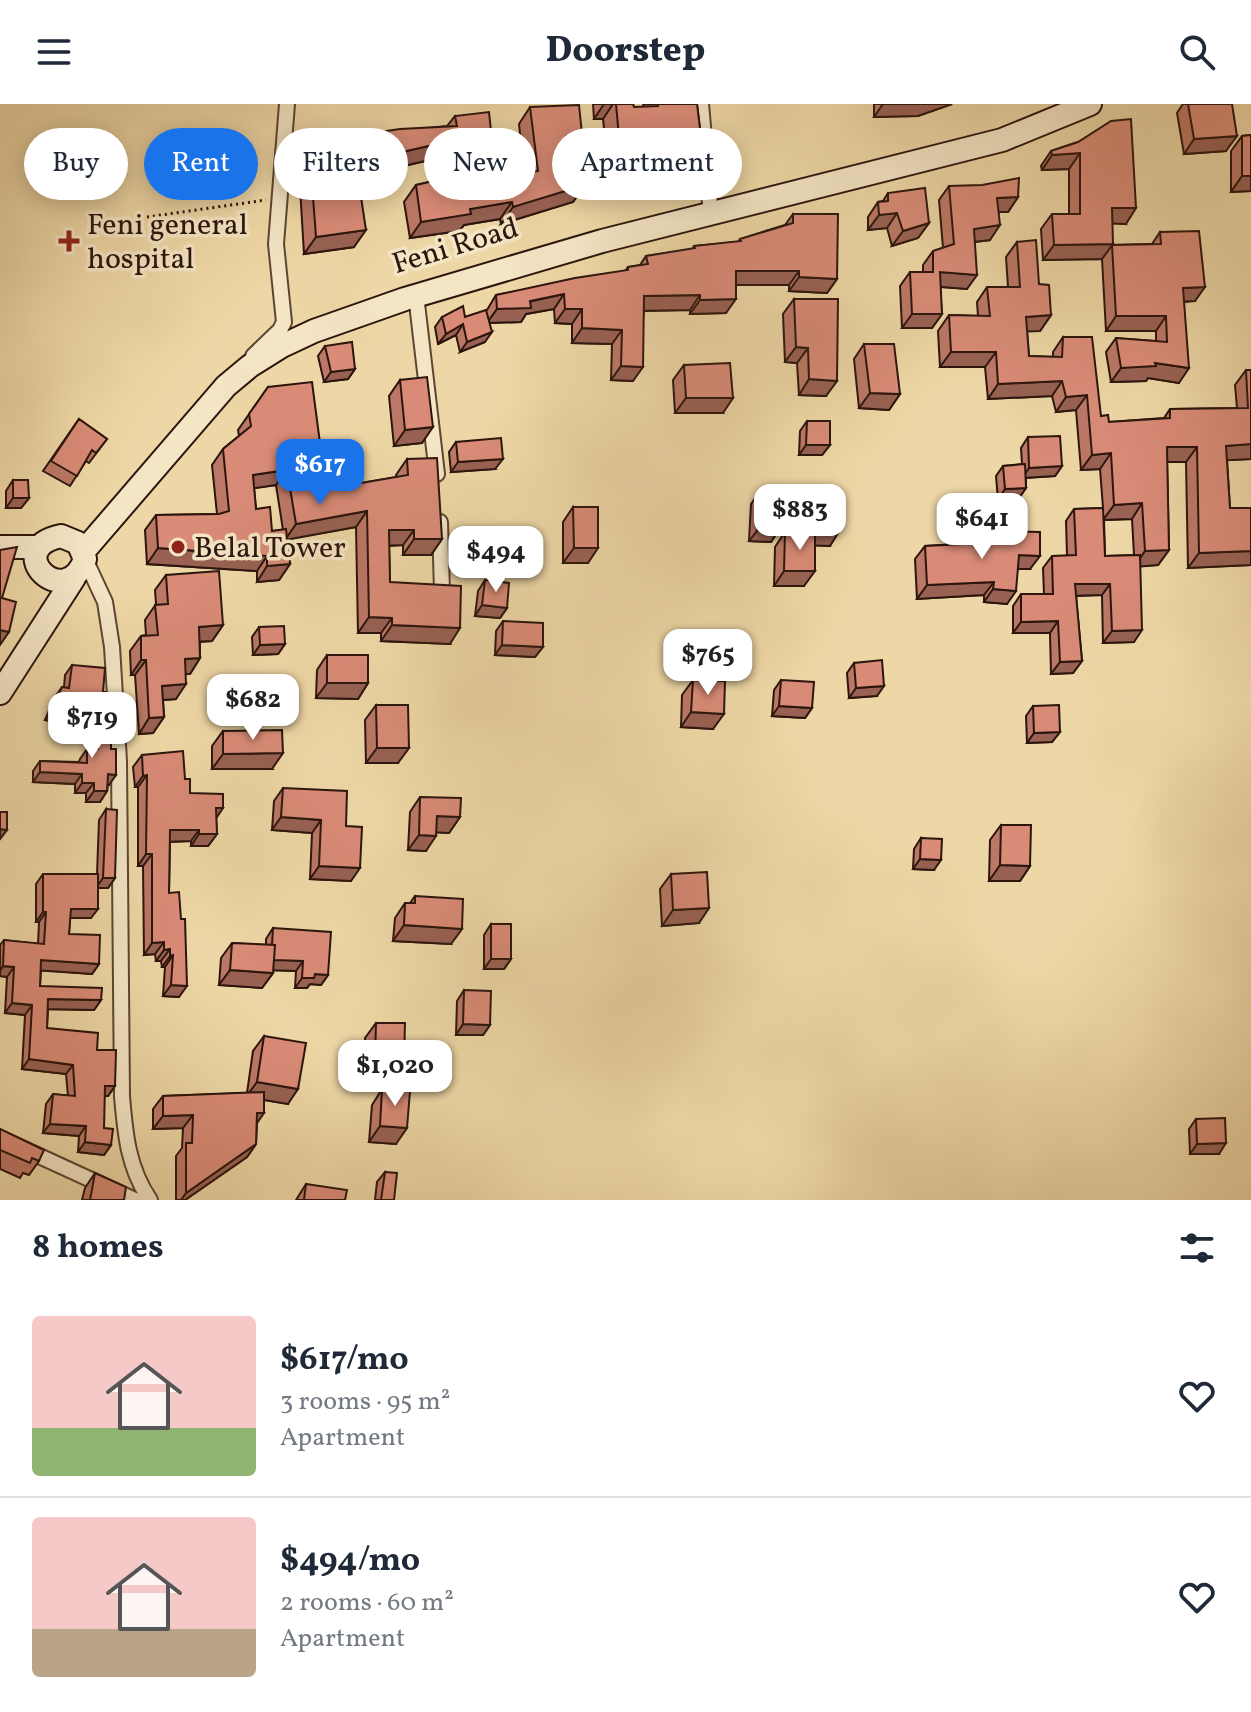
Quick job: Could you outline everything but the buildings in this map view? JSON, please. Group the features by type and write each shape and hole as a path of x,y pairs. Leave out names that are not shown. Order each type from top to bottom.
{"main road":[{"name":"Feni Road","path":"0,670 75,563 190,414 229,373 299,329 329,316 557,245 1003,131 1069,104"},
{"path":"0,693 75,563 196,418 250,366 282,346 314,331 416,295 630,233 1002,140 1090,104"},
{"path":"61,536 75,563 41,574 34,566 33,555 45,539 61,536"},
{"path":"0,547 36,547"}],"street":[{"path":"285,128 287,104"},
{"path":"701,104 710,204"},
{"path":"252,356 280,330 284,322 276,244 281,200"},
{"path":"416,295 437,482"},
{"path":"440,510 442,592"},
{"path":"75,563 105,602 112,647 119,761 122,1096 126,1144 139,1184 150,1200"},
{"path":"0,1138 135,1200"}],"path":[{"path":"147,217 274,199"}],"place":[{"name":"Feni general hospital","path":"69,241"},
{"name":"Belal Tower","path":"178,547"}]}
